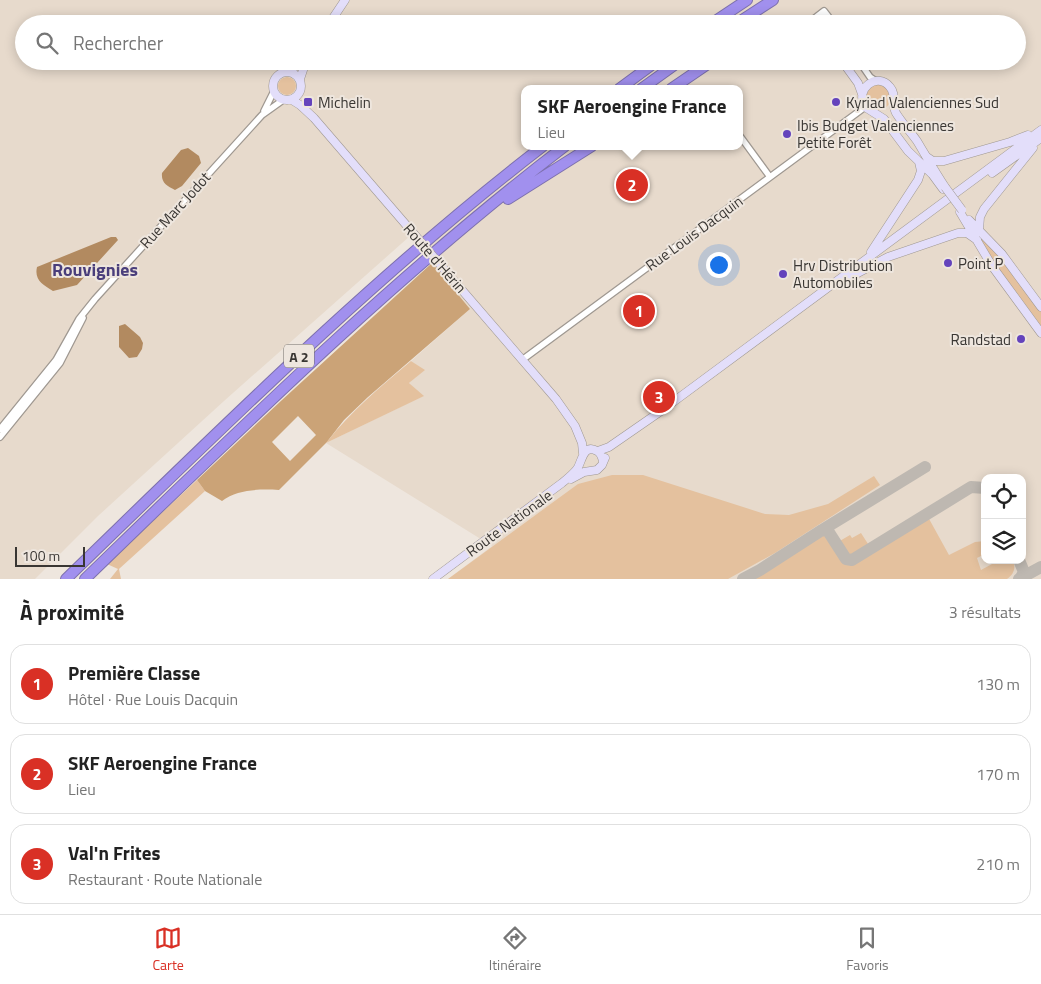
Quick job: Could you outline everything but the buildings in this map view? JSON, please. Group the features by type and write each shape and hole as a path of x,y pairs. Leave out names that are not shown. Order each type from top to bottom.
{"highway":[{"path":"724,15 747,0"},
{"path":"750,15 772,0"},
{"path":"624,85 645,70"},
{"path":"647,85 668,70"},
{"path":"676,85 698,70"},
{"name":"A 2","path":"66,579 210,440 344,315 434,236 538,150"},
{"name":"A 2","path":"85,579 293,380 462,230 560,150"},
{"path":"462,230 586,150"}],"main road":[{"path":"335,15 345,0"},
{"path":"291,70 281,74 273,84 274,91 278,97 288,100 298,96 301,91 300,80 303,70"},
{"path":"849,70 858,83 865,107 884,119 908,151 932,174 961,211 1002,254 1041,307"},
{"path":"288,72 296,75 300,80"},
{"path":"862,94 866,86 876,81 884,82 891,88 894,94 893,103 896,113 944,188"},
{"name":"Route d'Hérin","path":"301,91 314,118"},
{"name":"Route d'Hérin","path":"288,100 300,105 314,118 556,399 575,426 584,453"},
{"path":"877,114 888,110 893,103"},
{"path":"924,155 933,161 944,161 1010,142 1041,129"},
{"path":"588,471 581,462 584,453 610,447 661,411 1041,129"},
{"path":"780,323 1041,138"},
{"path":"979,230 979,220 983,212 1041,138"},
{"path":"865,259 918,180 921,171 918,162"},
{"path":"961,211 992,266 1041,332"},
{"path":"835,285 888,257 958,233 967,233 977,240"},
{"name":"Route d'Hérin","path":"556,399 572,413 588,444 595,450"},
{"path":"562,484 581,473 597,470 611,451 661,411"},
{"path":"595,450 602,455 603,461"},
{"name":"Route Nationale","path":"433,579 562,484 581,462"}],"street":[{"path":"865,70 876,81"},
{"name":"Rue Marc Jodot","path":"0,430 56,360 77,322 90,305 262,115 274,91"},
{"name":"Rue Marc Jodot","path":"262,115 288,100"},
{"name":"Rue Louis Dacquin","path":"522,360 865,107"},
{"path":"743,140 770,177"},
{"name":"Rue Marc Jodot","path":"0,437 62,360 90,305"}],"shaded area":[{"path":"0,0 1041,0 1041,579 448,579 492,546 326,443 423,396 409,383 424,370 411,361 470,309 410,236 98,516 35,579 0,579"},
{"path":"287,77 293,80 296,86 293,92 287,95 281,92 278,86 281,80"},
{"path":"878,84 887,88 891,97 887,106 878,110 869,106 865,97 869,88"},
{"path":"188,148 199,156 201,163 182,186 175,190 167,186 162,173 181,150"},
{"path":"972,226 1003,258 1041,310 1041,330 996,268"},
{"path":"111,237 116,237 118,240 77,285 53,291 38,279 37,267"},
{"path":"432,263 470,309 368,397 279,490 242,492 222,501 205,491 197,480","holes":["298,416 316,435 290,461 272,442"]},
{"path":"125,324 140,337 143,343 137,357 129,358 119,347 119,326"},
{"path":"411,361 425,370 409,383 424,396 326,443 356,409"},
{"path":"612,475 643,475 765,514 789,515 828,504 874,476 880,485 775,553 728,579 448,579 578,484"},
{"path":"197,480 205,491 119,569 121,579 110,579 118,569 107,564"},
{"path":"928,517 949,555 975,542 981,541 981,556 977,558 981,570 992,564 1014,564 1014,571 1007,579 748,579 821,534 829,536 844,560 852,563"},
{"path":"861,533 870,547 856,555 845,554 838,542 850,535 852,538"}],"taxiway":[{"path":"822,530 925,467"},
{"path":"743,579 822,530 828,531 846,559 852,560 971,487 981,488"},
{"path":"1020,579 1024,572 1021,564"},
{"path":"1019,579 1041,567"}],"place":[{"name":"Michelin","path":"308,102"},
{"name":"Kyriad Valenciennes Sud","path":"836,102"},
{"name":"Ibis Budget Valenciennes Petite Forêt","path":"787,134"},
{"name":"SKF Aeroengine France","path":"632,185"},
{"name":"Point P","path":"948,263"},
{"name":"Hrv Distribution Automobiles","path":"783,274"},
{"name":"Première Classe","path":"639,311"},
{"name":"Randstad","path":"1021,339"},
{"name":"Val'n Frites","path":"659,397"}],"district":[{"name":"Rouvignies","path":"95,269"}]}
